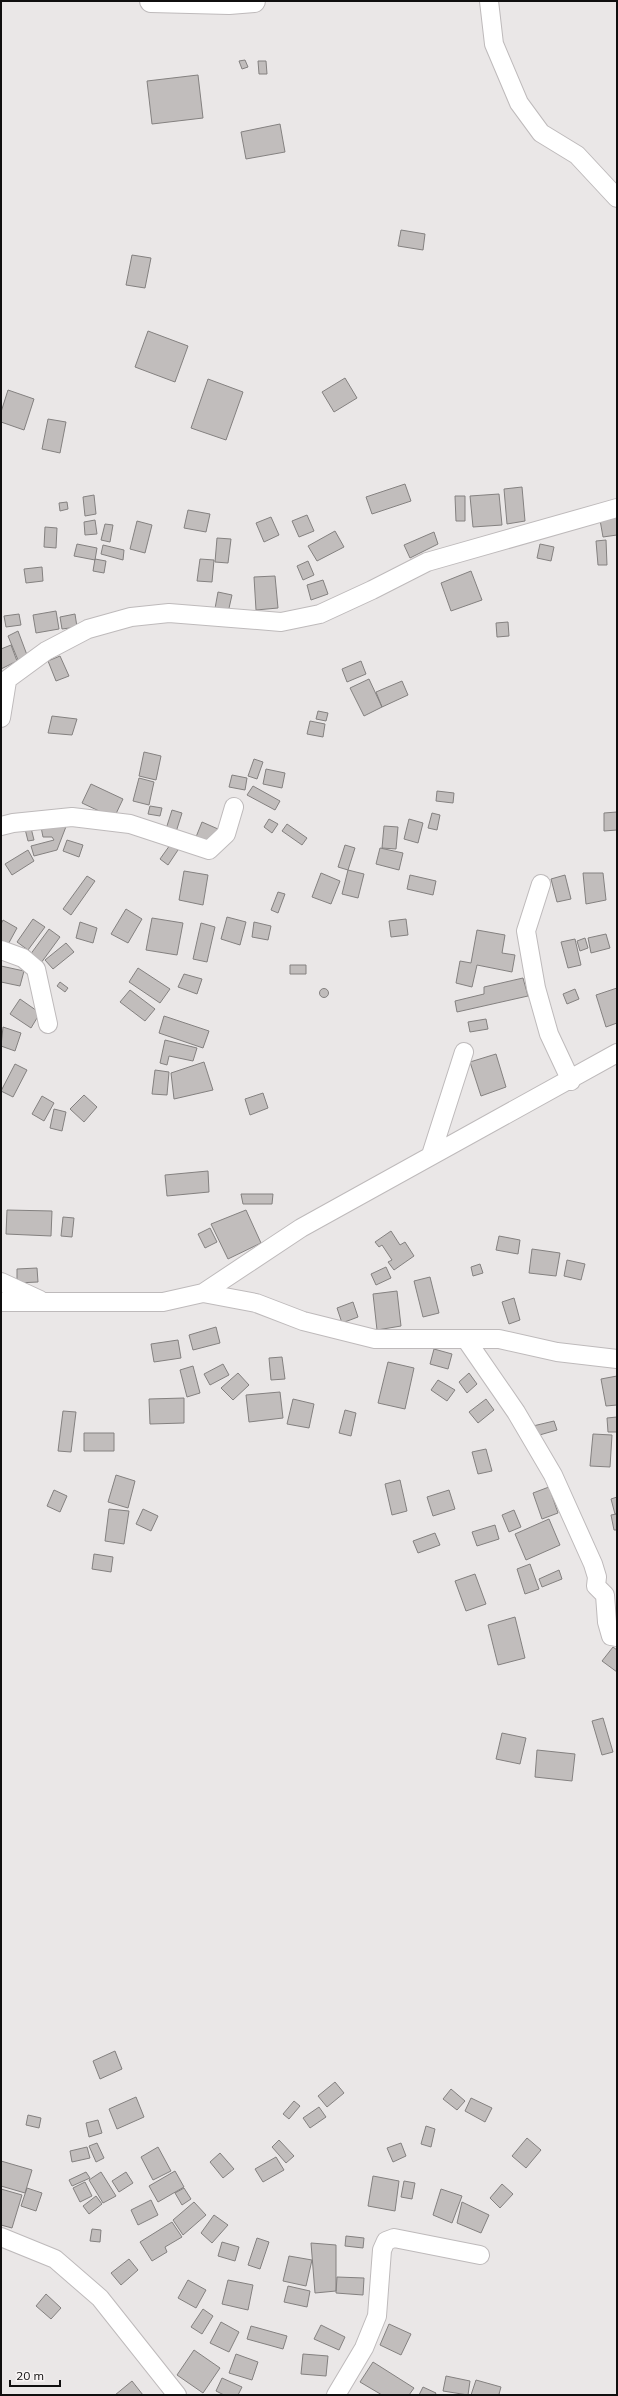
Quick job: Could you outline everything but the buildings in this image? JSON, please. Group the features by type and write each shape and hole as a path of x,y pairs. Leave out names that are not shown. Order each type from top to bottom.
{"highway":[{"path":"151,1 229,3 254,1"}],"street":[{"path":"489,1 494,44 519,103 541,133 577,155 617,198"},
{"path":"1,718 4,683 46,651 88,629 131,617 169,613 281,622 320,614 427,562 617,508"},
{"path":"1,826 13,822 72,817 130,824 167,838 209,850 226,834 234,807"},
{"path":"541,884 526,931 536,988 545,1021 571,1081"},
{"path":"1,950 23,958 36,969 48,1024"},
{"path":"431,1155 464,1052"},
{"path":"1,1302 162,1302 203,1293 301,1228 431,1155 571,1081 617,1054"},
{"path":"1,1282 42,1301"},
{"path":"203,1293 256,1303 303,1322 375,1339 499,1339 557,1352 617,1359"},
{"path":"467,1340 516,1412 553,1475 592,1564 597,1577 596,1586 611,1592 607,1622 611,1636 617,1637"},
{"path":"1,2237 55,2259 100,2298 177,2395"},
{"path":"336,2395 364,2348 377,2316 382,2250 386,2240 394,2238 480,2255"}]}
